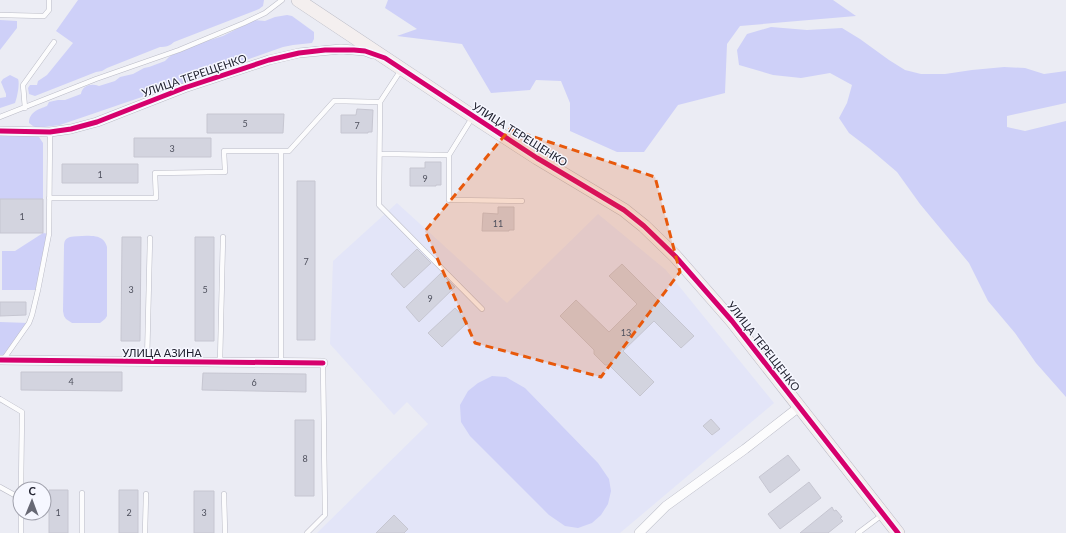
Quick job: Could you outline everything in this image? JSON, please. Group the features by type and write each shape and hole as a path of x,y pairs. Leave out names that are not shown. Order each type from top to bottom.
{"street":[{"path":"298,0 385,58"},
{"name":"УЛИЦА ТЕРЕЩЕНКО","path":"0,131 50,132 71,129 97,122 184,88 269,60 299,53 341,49 365,51 385,58 537,158 624,210 644,226 680,261 732,321 898,533"},
{"name":"УЛИЦА АЗИНА","path":"1,360 323,363"},
{"path":"639,533 666,506 745,449 799,407"}],"lane":[{"path":"0,15 44,16 49,10 49,0"},
{"path":"0,117 96,79 179,50 265,13 282,0"},
{"path":"25,108 23,85 54,42"},
{"path":"402,69 380,102 379,205 482,309"},
{"path":"49,198 156,198 155,173 225,172 224,151 290,151 334,101 380,102"},
{"path":"474,116 449,155 449,200 522,201"},
{"path":"1,360 29,322 32,315 49,234 50,132"},
{"path":"281,151 281,362"},
{"path":"380,154 449,155"},
{"path":"220,362 223,237"},
{"path":"147,362 150,238"},
{"path":"307,533 324,515 323,363"},
{"path":"0,399 22,412 21,481"},
{"path":"0,487 12,494"},
{"path":"82,493 82,533"},
{"path":"146,494 146,533"},
{"path":"224,494 225,533"},
{"path":"858,533 883,514"},
{"path":"21,521 21,533"}],"highlighted area":[{"path":"510,129 655,177 680,272 601,377 475,343 425,231"}],"shaded area":[{"path":"78,0 264,0 263,6 259,9 174,42 168,46 160,47 35,96 29,94 28,88 30,85 37,85 38,81 47,75 73,43 56,31"},
{"path":"388,0 833,0 856,16 740,26 727,44 725,93 678,105 644,152 617,152 570,131 570,103 561,81 536,80 530,90 491,93 462,44 397,36 417,29 385,8"},
{"path":"287,15 292,16 314,32 314,39 312,43 283,47 196,78 185,84 177,85 60,125 37,128 29,123 31,116 38,110 47,106 49,102 65,100 81,94 85,87 93,85 99,86 115,81 120,77 133,74 144,68 165,61 172,55 197,44 223,36 254,20 265,21 275,17"},
{"path":"0,20 17,21 17,28 0,50"},
{"path":"771,27 807,30 842,28 905,70 921,74 945,74 1004,67 1025,68 1044,74 1066,71 1066,103 1007,116 1007,127 1025,131 1066,121 1066,397 1036,363 1015,333 988,301 969,263 920,204 897,172 849,133 839,118 847,103 852,85 830,73 801,78 773,75 739,65 737,50 747,34"},
{"path":"10,75 19,81 16,101 15,103 0,108 0,98 6,97 1,82"},
{"path":"0,131 32,132 39,137 43,143 43,199 0,199"},
{"path":"397,203 507,303 598,214 666,270 774,403 620,533 317,533 428,424 407,402 394,415 330,344 333,261"},
{"path":"43,233 49,234 38,290 2,290 2,251 15,251"},
{"path":"96,236 103,240 107,246 107,316 100,323 72,323 64,316 64,245 66,239 70,237"},
{"path":"0,322 29,323 0,360"},
{"path":"492,376 506,377 525,388 598,463 609,479 611,491 608,504 601,515 592,523 578,528 565,526 549,515 470,436 461,422 460,405 468,391 478,383"}],"building":[{"path":"357,109 373,110 372,132 341,133 341,115 356,115"},
{"path":"207,114 284,114 283,133 207,133"},
{"path":"134,138 211,138 211,157 134,157"},
{"path":"425,162 441,162 441,185 410,186 410,168 425,168"},
{"path":"62,164 138,164 138,183 62,183"},
{"path":"297,181 315,181 315,340 297,340"},
{"path":"0,199 43,199 43,233 0,233"},
{"path":"498,207 514,207 514,230 482,231 483,213 498,214"},
{"path":"122,237 141,237 140,341 121,341"},
{"path":"195,237 214,237 214,341 195,341"},
{"path":"417,249 431,263 404,288 391,274"},
{"path":"622,264 694,336 681,348 654,321 623,351 654,382 640,396 609,365 605,365 594,354 594,350 560,316 576,300 609,332 637,304 609,276"},
{"path":"441,273 455,287 419,322 406,307"},
{"path":"0,302 26,302 26,315 0,316"},
{"path":"455,308 468,322 442,347 428,333"},
{"path":"21,372 122,372 122,391 21,390"},
{"path":"203,373 306,374 306,392 202,390"},
{"path":"711,419 720,429 712,435 703,426"},
{"path":"295,420 314,420 314,496 295,496"},
{"path":"788,455 800,470 770,493 759,477"},
{"path":"809,482 821,498 780,529 768,514"},
{"path":"52,490 68,490 68,533 49,533 49,521 52,521"},
{"path":"119,490 138,490 138,533 119,533"},
{"path":"194,491 214,491 214,533 194,533"},
{"path":"832,507 834,511 836,510 842,517 840,518 843,521 828,533 800,533"},
{"path":"394,515 408,529 404,533 376,533"}],"cycle path":[{"path":"0,131 50,132 71,129 97,122 184,88 269,60 299,53 325,50 354,50 365,51 385,58 537,158 624,210 644,226 675,256 732,321 898,533"},
{"path":"0,360 323,363"}]}
